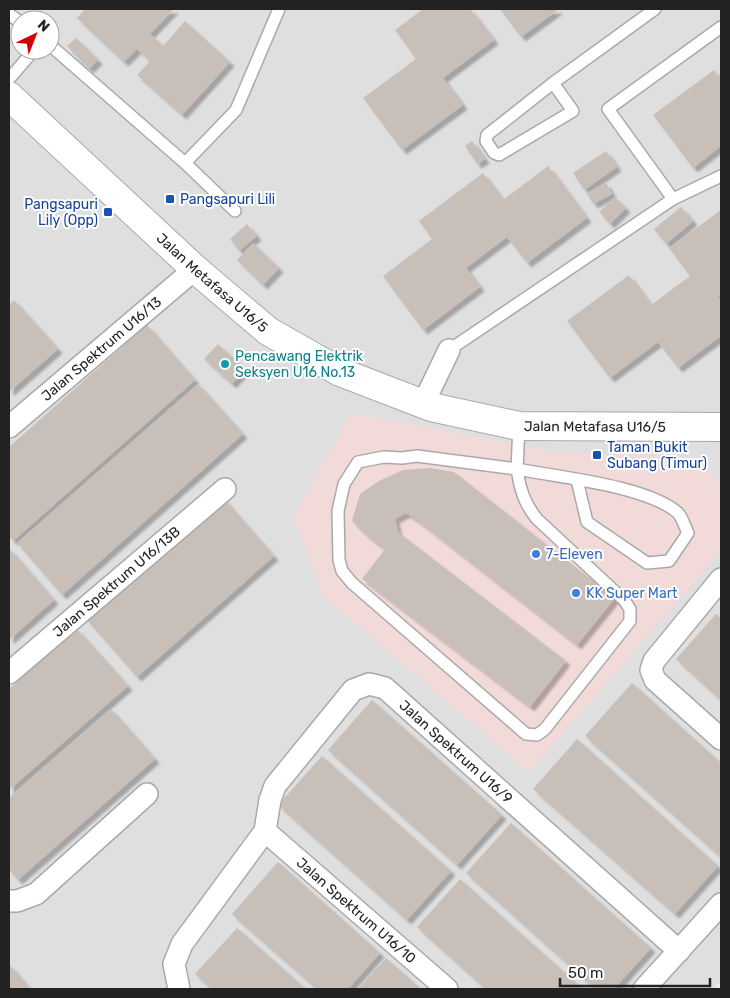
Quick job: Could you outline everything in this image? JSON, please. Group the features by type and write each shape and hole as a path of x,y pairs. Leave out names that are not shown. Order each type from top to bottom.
{"street":[{"name":"Jalan Metafasa U16/5","path":"9,96 195,269 268,331 340,372 423,404 519,426 721,427"},
{"name":"Jalan Spektrum U16/13","path":"9,428 195,269"},
{"path":"423,404 449,350"},
{"path":"721,427 719,440 721,448"},
{"name":"Jalan Spektrum U16/13B","path":"9,673 225,489"},
{"path":"721,579 654,661 652,670 655,680 721,739"},
{"name":"Jalan Spektrum U16/9","path":"265,831 270,800 275,786 353,690 369,684 385,688 679,951"},
{"path":"9,901 17,901 36,894 147,794"},
{"path":"178,989 174,964 182,944 265,831"},
{"name":"Jalan Spektrum U16/10","path":"265,831 447,989"},
{"path":"644,989 721,904"}],"lane":[{"path":"184,163 236,110 279,9"},
{"path":"554,83 573,111 499,155 494,153 486,141 486,135 554,83 655,9"},
{"path":"673,199 608,109 721,27"},
{"path":"60,54 184,163 235,211"},
{"path":"9,79 25,60"},
{"path":"449,350 673,199 721,176"},
{"path":"519,426 516,469 521,493 528,508 545,528 624,600 630,608 630,621 545,729 537,735 526,734 352,583 342,571 338,560 338,511 344,484 358,462 384,457 402,458 417,456 516,469 577,480 642,493 679,513 688,533 669,561 647,563 587,522 577,480"}],"shaded area":[{"path":"9,9 721,9 721,981 713,989 9,989"},
{"path":"351,413 552,451 697,458 721,485 721,551 529,772 322,595 294,516"}],"building":[{"path":"85,9 174,9 150,34 163,46 185,21 230,62 182,115 137,75 150,61 137,49 124,62 77,18"},
{"path":"423,9 470,9 494,40 443,78 463,105 402,150 363,98 416,59 395,30"},
{"path":"500,9 559,9 521,37"},
{"path":"76,38 98,60 89,69 67,46"},
{"path":"714,70 721,80 721,146 693,168 653,115"},
{"path":"472,141 485,159 477,164 465,146"},
{"path":"606,151 617,167 584,190 573,173"},
{"path":"548,166 587,218 527,263 507,237 466,268 480,287 423,330 383,276 432,239 419,221 483,173 503,200"},
{"path":"606,183 612,194 593,204 587,193"},
{"path":"615,197 626,208 610,224 599,212"},
{"path":"681,207 693,221 666,244 654,229"},
{"path":"721,210 721,294 718,297 721,301 721,336 678,368 658,342 610,378 567,321 629,275 651,305 690,276 669,248"},
{"path":"247,224 257,236 239,251 230,239"},
{"path":"253,243 279,268 263,285 237,260"},
{"path":"14,300 58,349 9,392 9,305"},
{"path":"147,325 195,380 13,541 9,536 9,447"},
{"name":"Pencawang Elektrik Seksyen U16 No.13","path":"218,344 246,369 232,384 204,359"},
{"path":"198,384 243,434 62,595 17,543"},
{"path":"430,468 454,472 615,598 577,645 417,520 406,513 395,519 398,532 566,661 530,707 362,579 385,549 366,535 352,521 360,494 379,481 403,470"},
{"path":"223,498 274,556 137,677 86,619"},
{"path":"9,548 54,600 9,640"},
{"path":"716,614 721,618 721,700 676,659"},
{"path":"77,629 128,686 9,790 9,689"},
{"path":"632,683 721,763 721,857 585,736"},
{"path":"372,700 502,815 457,865 328,750"},
{"path":"111,709 155,759 18,880 9,870 9,798"},
{"path":"577,739 718,866 675,914 533,789"},
{"path":"322,756 451,871 407,920 278,805"},
{"path":"511,823 651,948 614,989 596,989 466,873"},
{"path":"278,862 380,953 348,989 317,989 232,914"},
{"path":"460,879 583,989 486,989 417,927"},
{"path":"237,928 306,989 212,989 195,974"},
{"path":"386,958 421,989 358,989"},
{"path":"9,964 30,989 9,989"}],"place":[{"name":"Pangsapuri Lili","path":"170,199"},
{"name":"Pangsapuri Lily (Opp)","path":"108,212"},
{"name":"Pencawang Elektrik Seksyen U16 No.13","path":"225,364"},
{"name":"Taman Bukit Subang (Timur)","path":"597,455"},
{"name":"7-Eleven","path":"536,554"},
{"name":"KK Super Mart","path":"576,593"}]}
